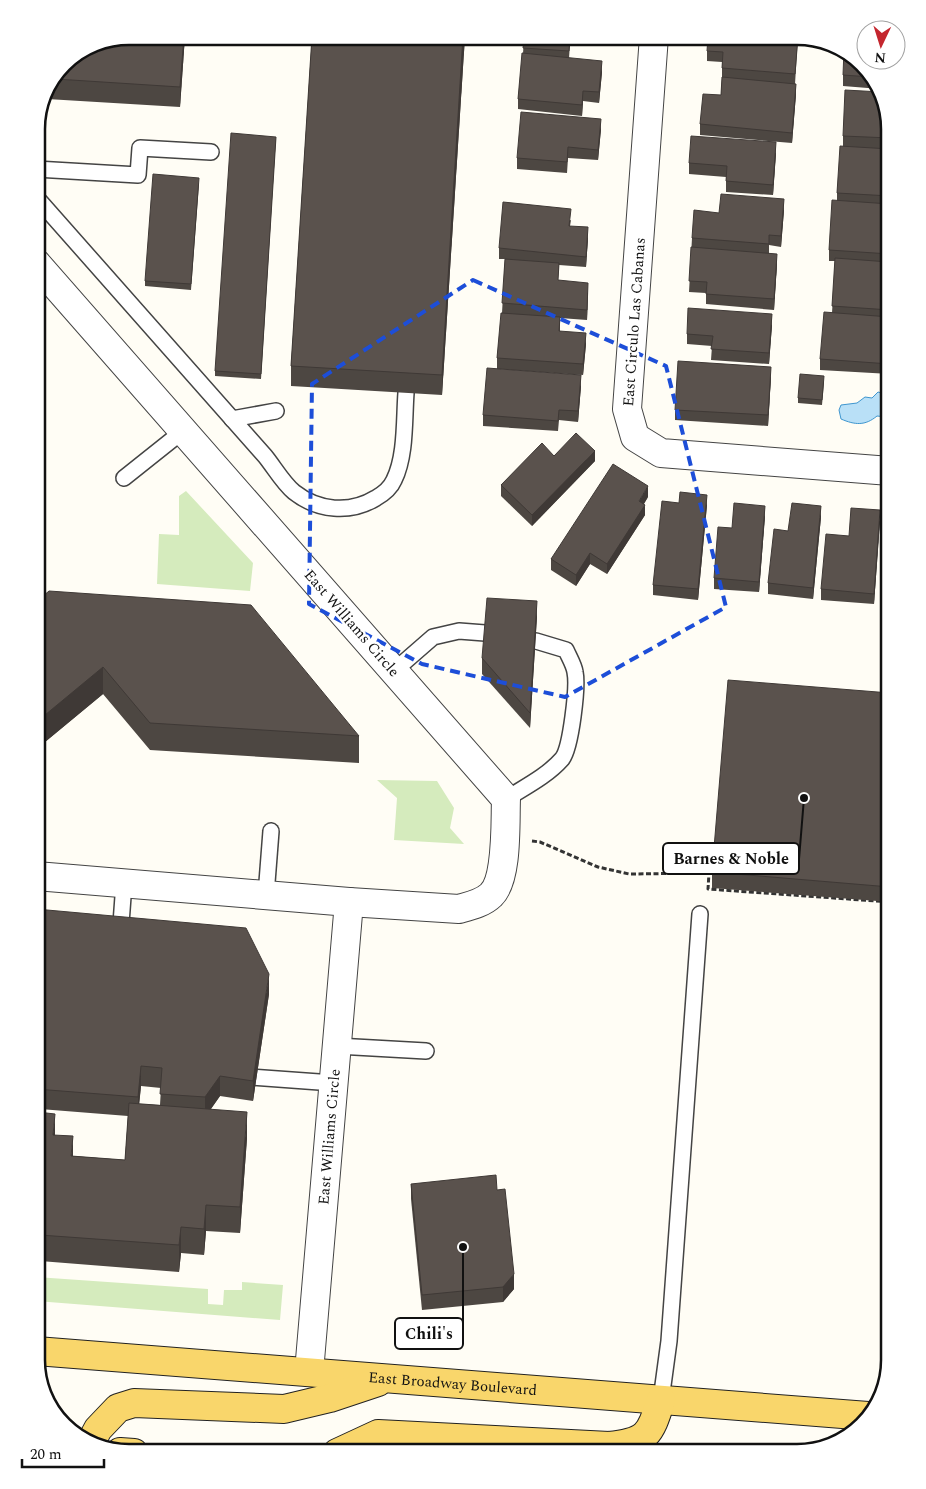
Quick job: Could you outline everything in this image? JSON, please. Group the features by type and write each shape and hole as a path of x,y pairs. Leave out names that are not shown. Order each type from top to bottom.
{"main road":[{"name":"East Broadway Boulevard","path":"45,1352 861,1415"},
{"path":"94,1436 98,1429 118,1408 134,1403 284,1409 330,1398 391,1378"},
{"path":"628,1444 647,1435 661,1400"},
{"path":"356,1444 378,1434 570,1444"}],"street":[{"name":"East Circulo Las Cabanas","path":"653,45 627,409 635,437 661,453 881,470"},
{"name":"East Williams Circle","path":"45,273 506,799"},
{"path":"45,877 349,902 459,909 474,905 492,894 502,874 506,799"},
{"name":"East Williams Circle","path":"309,1372 349,902"}],"lane":[{"path":"45,170 138,175 140,148 211,152"},
{"path":"45,207 293,491 312,503 329,508 347,509 365,505 381,495 394,482 401,463 406,393"},
{"path":"232,419 276,412"},
{"path":"124,478 183,431"},
{"path":"394,671 433,637 459,631 485,633"},
{"path":"506,799 540,777 564,757 570,736 576,703 575,672 566,650 536,641"},
{"path":"266,895 271,830"},
{"path":"118,952 124,883"},
{"path":"661,1400 669,1341 700,914"},
{"path":"337,1046 426,1051"},
{"path":"228,1075 334,1083"}],"path":[{"path":"504,840 540,842 598,867 629,874 709,873 708,889 881,901"}],"highlighted area":[{"path":"473,280 666,366 726,607 565,697 422,664 309,604 312,384"}],"green space":[{"path":"186,491 253,563 250,591 157,584 159,534 179,535 179,496"},
{"path":"377,780 437,781 454,808 450,828 464,844 394,840 397,798"},
{"path":"45,1278 208,1289 208,1304 223,1305 224,1290 242,1290 242,1282 283,1285 280,1320 45,1302"}],"water":[{"path":"878,392 881,393 881,416 877,416 864,423 841,419 839,410 841,405 857,403 865,397 872,398"}],"building":[{"path":"129,45 183,45 180,87 61,79 73,66 97,51"},
{"path":"311,45 462,45 442,375 291,366"},
{"path":"523,45 569,45 569,51 523,48"},
{"path":"707,45 797,45 795,74 722,68 723,52 707,51"},
{"path":"522,53 602,61 599,92 583,91 582,105 518,99"},
{"path":"844,59 853,66 863,76 843,75"},
{"path":"722,77 796,84 792,133 700,124 703,94 721,95"},
{"path":"845,90 872,91 878,107 881,138 843,136"},
{"path":"521,112 601,119 598,150 568,147 567,162 517,158"},
{"path":"231,133 276,137 261,374 215,371"},
{"path":"691,136 776,142 773,185 726,181 727,166 689,163"},
{"path":"840,146 881,148 881,195 837,193"},
{"path":"153,174 199,178 191,284 145,281"},
{"path":"721,194 784,199 781,236 769,235 769,244 692,238 694,210 719,213"},
{"path":"832,200 881,203 881,253 829,250"},
{"path":"503,202 571,209 569,226 588,227 586,257 499,248"},
{"path":"691,247 777,254 774,299 706,294 707,282 689,281"},
{"path":"835,258 881,261 881,309 832,306"},
{"path":"505,259 559,263 558,280 588,283 587,310 502,303"},
{"path":"688,308 772,314 769,353 711,349 713,336 687,334"},
{"path":"824,312 881,316 881,363 820,359"},
{"path":"501,313 560,317 559,331 586,333 583,364 497,358"},
{"path":"678,361 771,367 768,415 675,410"},
{"path":"487,368 581,375 578,411 559,410 558,421 483,415"},
{"path":"800,374 824,376 822,400 798,398"},
{"path":"576,433 595,451 532,515 501,485 542,443 554,456"},
{"path":"613,464 648,486 639,501 645,505 607,564 590,553 576,575 551,559"},
{"path":"680,492 707,495 698,589 653,585 662,501 679,503"},
{"path":"734,503 765,506 759,582 714,578 718,527 732,528"},
{"path":"792,503 821,506 813,588 768,583 774,529 788,531"},
{"path":"851,508 880,510 874,594 821,589 826,534 849,536"},
{"path":"49,591 251,605 359,736 150,723 103,667 45,715 45,594"},
{"path":"487,598 537,601 530,713 482,658"},
{"path":"728,680 881,692 881,886 712,872"},
{"path":"45,910 246,928 269,974 253,1081 220,1076 205,1097 160,1094 162,1068 141,1066 138,1097 45,1090"},
{"path":"129,1103 247,1112 240,1207 206,1205 204,1229 181,1227 179,1245 45,1235 45,1113 55,1114 53,1135 73,1136 71,1156 125,1160"},
{"path":"496,1175 497,1190 505,1189 514,1274 503,1287 422,1295 411,1184"}],"place":[{"name":"Barnes & Noble","path":"804,798"},
{"name":"Chili's","path":"463,1247"}]}
